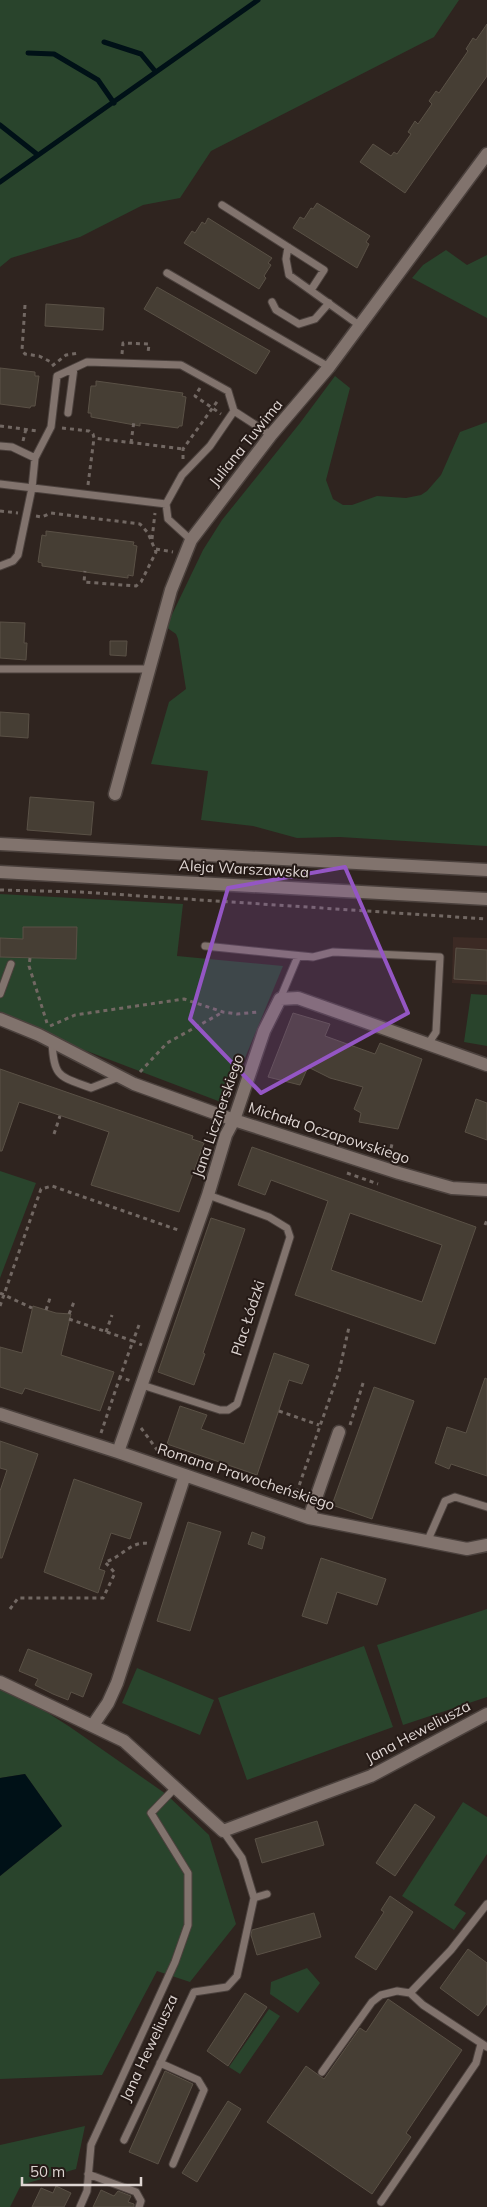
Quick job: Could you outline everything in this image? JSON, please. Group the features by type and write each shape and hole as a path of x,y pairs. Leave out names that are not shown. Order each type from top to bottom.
{"street":[{"name":"Juliana Tuwima","path":"115,794 171,590 191,540 272,435 329,366 487,154"},
{"name":"Aleja Warszawska","path":"0,844 487,870"},
{"name":"Aleja Warszawska","path":"0,872 487,899"},
{"path":"280,999 298,998 487,1065"},
{"name":"Jana Licznerskiego","path":"118,1452 192,1235 208,1195 226,1135 234,1120 273,1012 280,999"},
{"name":"Michała Oczapowskiego","path":"0,1019 52,1042 119,1077 234,1120 333,1154 452,1188 487,1190"},
{"name":"Romana Prawocheńskiego","path":"0,1414 118,1452 309,1518 467,1549 487,1545"},
{"path":"309,1518 343,1432"},
{"path":"92,1725 108,1703 117,1683 185,1475"},
{"name":"Jana Heweliusza","path":"0,1682 124,1741 223,1831 371,1776 487,1714"}],"lane":[{"path":"222,205 324,270 312,290"},
{"path":"288,247 286,259 289,274 358,325"},
{"path":"167,273 329,366"},
{"path":"272,302 276,310 299,324 315,319 329,302"},
{"path":"0,566 13,561 18,555 32,488 34,458 51,427 57,376 87,362 181,365 226,389 234,411 272,435"},
{"path":"68,413 74,368"},
{"path":"191,540 168,519 166,504 182,475 210,446 234,411"},
{"path":"0,446 12,447 34,458"},
{"path":"0,484 166,504"},
{"path":"0,668 150,669"},
{"path":"205,946 313,957 333,952 440,957 436,1032 428,1044"},
{"path":"280,999 298,956"},
{"path":"0,994 11,964"},
{"path":"52,1042 54,1064 61,1077 91,1088 119,1077"},
{"name":"Plac Łódzki","path":"142,1385 220,1410 228,1410 237,1404 290,1237 287,1228 269,1217 208,1195"},
{"path":"427,1542 445,1501 455,1497 487,1507"},
{"path":"80,2207 87,2191 91,2145 175,1962 188,1925 188,1873 151,1812 175,1788"},
{"name":"Jana Heweliusza","path":"124,2140 194,1992 227,1987 237,1976 254,1898 242,1858 223,1831"},
{"path":"254,1898 267,1894"},
{"path":"410,1994 451,1950 487,1904"},
{"path":"322,2072 372,2002 381,1995 397,1991 410,1994 423,2005 484,2045 476,2063 381,2202"},
{"path":"160,2063 198,2080 204,2090 173,2164"},
{"path":"88,2174 136,2192 142,2201 139,2207"}],"path":[{"path":"25,305 22,350 25,354 39,356 53,363"},
{"path":"112,355 122,355 123,343 148,344 148,355 157,356"},
{"path":"50,371 53,363 66,355 82,354"},
{"path":"205,378 195,396 212,408"},
{"path":"182,475 183,449 226,389"},
{"path":"131,443 134,421"},
{"path":"0,426 41,431 42,426 51,427"},
{"path":"57,435 59,427 89,431 94,438 88,486 79,485"},
{"path":"94,438 183,449"},
{"path":"152,539 156,503"},
{"path":"0,511 42,517 51,514 140,524 152,539 156,549 141,582 132,587 84,582 85,571"},
{"path":"156,549 178,553"},
{"path":"0,890 91,893 487,919"},
{"path":"30,958 29,966 46,1027 75,1015 184,999 223,1012 237,1014 273,1012"},
{"path":"138,1074 168,1043 223,1012"},
{"path":"54,1134 60,1116"},
{"path":"388,1160 392,1144"},
{"path":"347,1173 378,1184"},
{"path":"0,1306 2,1294 41,1189 52,1186 192,1235"},
{"path":"485,1225 487,1220"},
{"path":"2,1294 32,1308"},
{"path":"46,1310 51,1295"},
{"path":"69,1314 74,1302"},
{"path":"106,1332 112,1315"},
{"path":"69,1319 134,1341"},
{"path":"101,1433 138,1325"},
{"path":"293,1503 338,1372 349,1327"},
{"path":"120,1377 142,1385"},
{"path":"343,1432 364,1380"},
{"path":"279,1411 319,1425"},
{"path":"138,1425 163,1457"},
{"path":"10,1609 18,1598 103,1598 115,1573 105,1562 115,1559 128,1547 146,1543 153,1545"}],"highlighted area":[{"path":"345,867 408,1013 261,1093 190,1019 228,888"}],"shaded area":[{"path":"453,937 487,938 487,985 452,983"},
{"path":"25,1774 62,1826 0,1876 0,1778"}],"green space":[{"path":"0,0 459,0 434,37 211,151 180,198 143,205 80,237 11,258 0,267"},
{"path":"446,250 467,265 487,255 487,318 412,278 423,265"},
{"path":"335,376 350,388 326,480 333,499 343,505 352,505 377,496 406,498 421,495 441,475 460,432 487,422 487,846 340,837 297,838 253,826 201,820 208,771 151,764 169,702 186,689 178,639 176,634 166,627 203,550 222,520"},
{"path":"0,894 183,904 177,956 283,966 226,1104 0,1018"},
{"path":"471,994 487,995 487,1046 464,1042"},
{"path":"0,1171 36,1183 0,1278"},
{"path":"487,1609 487,1697 403,1725 377,1645"},
{"path":"364,1646 393,1727 247,1780 218,1698"},
{"path":"137,1668 214,1700 200,1735 122,1703"},
{"path":"0,1689 23,1697 70,1727 166,1794 209,1835 236,1924 190,1982 157,1971 102,2075 0,2079 0,1876 62,1826 25,1774 0,1778"},
{"path":"463,1802 487,1817 487,1854 454,1905 466,1913 454,1930 402,1896"},
{"path":"307,1968 320,1983 298,2013 270,1994 271,1982"},
{"path":"269,2009 280,2016 240,2074 229,2067"},
{"path":"85,2126 76,2169 21,2185 10,2207 0,2207 0,2145"}],"building":[{"path":"487,24 487,76 405,193 360,162 373,144 391,156 394,152 397,154 411,134 408,132 415,121 418,124 432,104 429,101 436,91 439,93 468,51 466,49 473,38 476,40"},
{"path":"317,203 370,236 366,242 369,244 357,268 293,228 300,217 304,219 311,208 313,209"},
{"path":"208,218 272,258 268,263 271,265 264,276 266,278 259,289 184,243 192,231 195,233 202,222 205,224"},
{"path":"157,287 270,351 256,374 144,309"},
{"path":"46,304 104,308 103,330 45,326"},
{"path":"0,368 35,372 35,376 39,376 35,406 30,408 0,404"},
{"path":"96,381 183,393 182,396 186,397 182,426 178,428 140,423 140,426 91,417 91,413 88,413 91,386 96,386"},
{"path":"46,531 134,542 133,545 137,546 133,576 128,575 128,578 42,566 42,563 38,562 42,535 46,536"},
{"path":"0,622 25,623 24,643 27,643 26,660 0,658"},
{"path":"110,641 127,641 126,656 110,655"},
{"path":"0,712 29,714 28,738 0,736"},
{"path":"30,797 94,802 91,835 27,830"},
{"path":"23,927 77,927 76,959 0,957 0,938 23,939"},
{"path":"456,948 487,950 487,981 454,979"},
{"path":"293,1013 330,1024 325,1036 375,1054 380,1043 422,1059 398,1129 359,1122 361,1113 354,1109 363,1087 330,1078 308,1067 300,1085 268,1077"},
{"path":"0,1069 193,1136 192,1139 204,1143 179,1212 91,1185 109,1132 19,1102 2,1151 0,1151"},
{"path":"476,1099 487,1103 487,1140 465,1132"},
{"path":"252,1147 476,1227 435,1344 295,1295 328,1201 271,1180 265,1195 238,1185","holes":["350,1213 442,1245 422,1302 331,1270"]},
{"path":"211,1218 245,1229 194,1385 158,1372"},
{"path":"33,1306 56,1313 71,1314 61,1355 114,1372 100,1411 25,1388 22,1394 0,1387 0,1347 22,1353"},
{"path":"274,1353 309,1365 302,1384 289,1380 257,1475 167,1444 180,1406 207,1415 201,1429 244,1444"},
{"path":"485,1378 487,1379 487,1476 451,1464 449,1469 435,1463 447,1427 466,1433"},
{"path":"374,1387 414,1401 372,1519 332,1505"},
{"path":"0,1441 38,1454 2,1558 0,1558 0,1491 7,1470 0,1468"},
{"path":"74,1479 142,1503 130,1539 111,1533 99,1569 105,1571 98,1593 44,1572"},
{"path":"188,1522 221,1532 190,1631 157,1621"},
{"path":"252,1532 265,1537 262,1549 248,1544"},
{"path":"321,1558 386,1579 377,1605 337,1592 327,1624 302,1616"},
{"path":"28,1649 92,1674 83,1697 71,1692 68,1700 35,1685 38,1679 19,1671"},
{"path":"415,1804 435,1817 395,1876 376,1863"},
{"path":"317,1821 324,1845 262,1863 255,1839"},
{"path":"390,1896 413,1912 376,1970 355,1957 384,1912 381,1910"},
{"path":"314,1913 321,1937 257,1955 251,1935 252,1930"},
{"path":"468,1949 487,1963 487,2004 478,2016 440,1988"},
{"path":"245,1993 267,2007 228,2066 207,2051"},
{"path":"388,1999 462,2050 406,2133 411,2137 372,2194 267,2122 306,2066 324,2079 360,2028 366,2032"},
{"path":"165,2071 193,2084 158,2164 129,2152"},
{"path":"228,2101 241,2109 197,2182 182,2173"},
{"path":"56,2186 71,2193 64,2207 32,2207 41,2188 53,2193"},
{"path":"101,2190 114,2196 118,2191 131,2196 128,2202 134,2204 134,2207 93,2207"}],"waterway":[{"path":"0,182 258,0"},
{"path":"104,42 141,54 155,71"},
{"path":"28,53 54,54 98,80 114,103"},
{"path":"0,125 38,155"}]}
